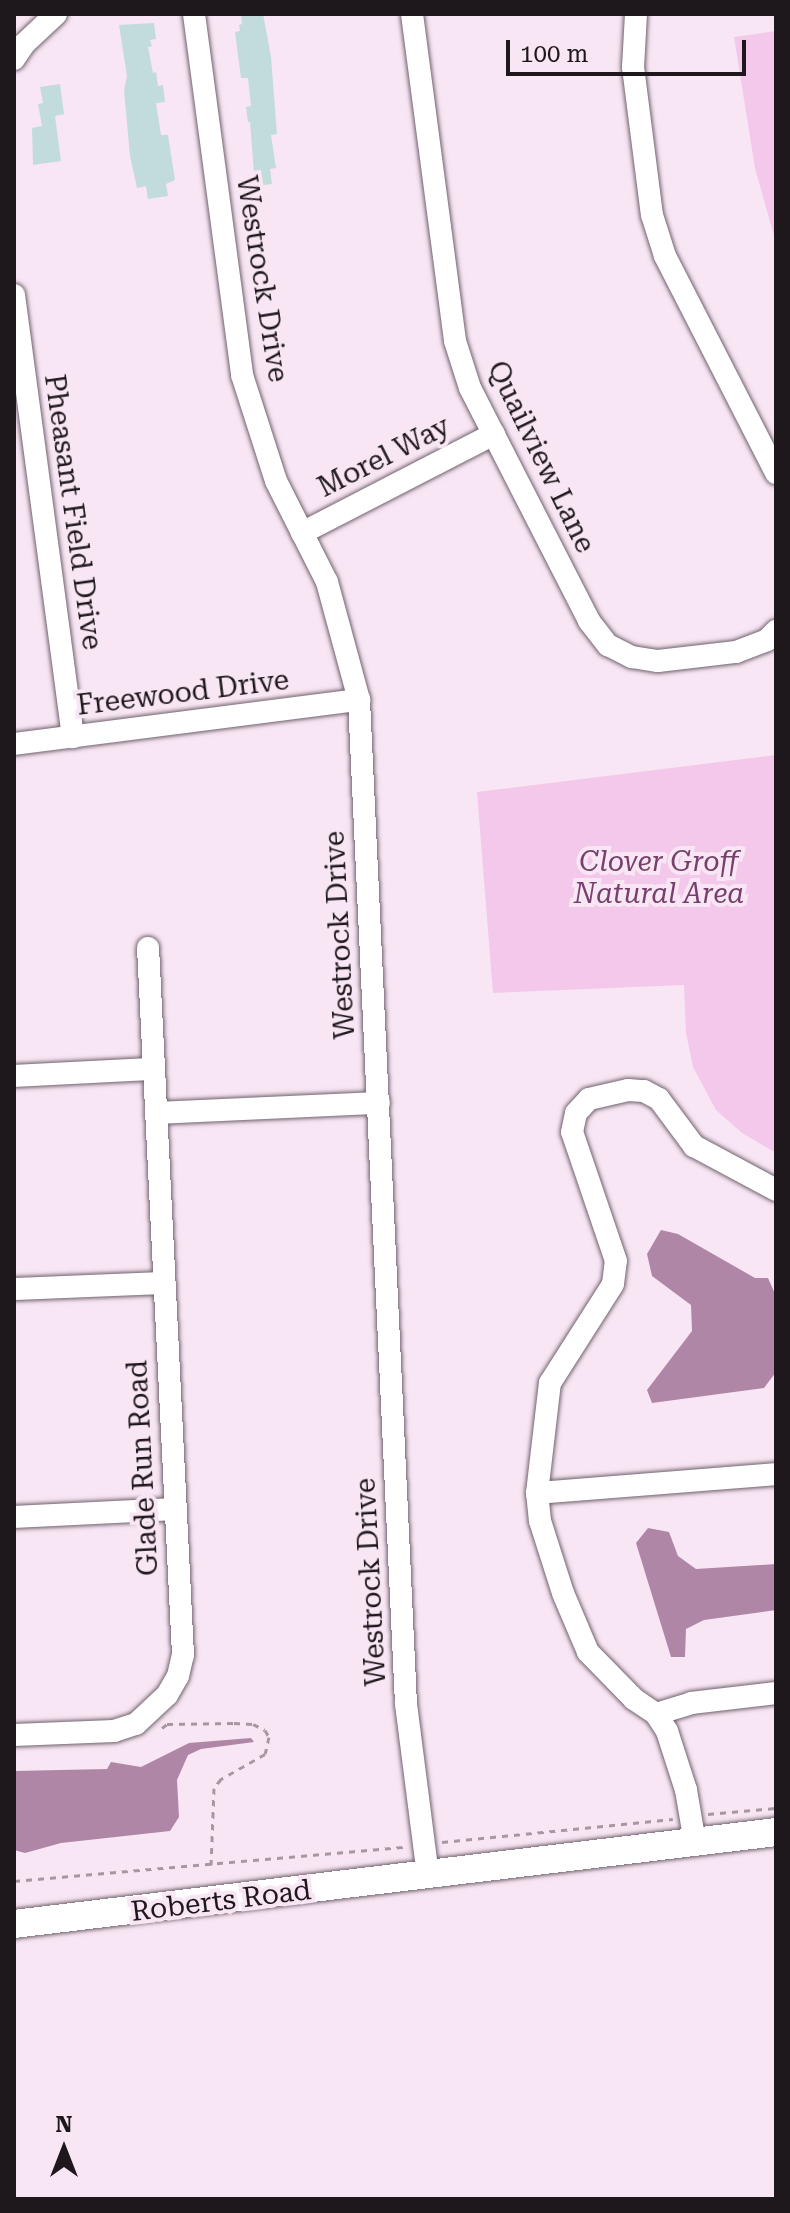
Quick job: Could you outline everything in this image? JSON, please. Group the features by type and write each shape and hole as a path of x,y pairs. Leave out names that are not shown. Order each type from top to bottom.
{"main road":[{"name":"Roberts Road","path":"14,1924 428,1876 693,1830 776,1832"},
{"name":"Roberts Road","path":"14,1908 225,1884 428,1876"}],"street":[{"path":"17,47 56,14"},
{"name":"Westrock Drive","path":"194,14 242,375 276,481 327,582 359,700 406,1704 428,1876"},
{"name":"Quailview Lane","path":"412,14 455,341 470,388 589,621 608,645 632,657 658,661 736,652 767,640 776,631"},
{"path":"636,14 633,67 652,215 665,256 776,473"},
{"name":"Pheasant Field Drive","path":"14,295 73,737"},
{"name":"Morel Way","path":"302,533 494,434"},
{"name":"Freewood Drive","path":"14,744 359,700"},
{"name":"Glade Run Road","path":"14,1735 114,1731 136,1724 167,1695 178,1676 183,1655 148,948"},
{"path":"14,1076 154,1069"},
{"path":"693,1830 667,1731 656,1714 634,1699 588,1652 563,1593 540,1521 537,1493 550,1383 602,1304 613,1284 615,1273 611,1239 572,1132 576,1113 589,1099 628,1090 644,1091 659,1099 694,1146 776,1190"},
{"path":"156,1113 379,1103"},
{"path":"14,1289 164,1283"},
{"path":"537,1493 776,1474"},
{"path":"14,1517 175,1509"},
{"path":"656,1714 691,1703 776,1693"}],"path":[{"path":"156,1732 167,1724 234,1723 253,1724 265,1730 269,1737 265,1754 221,1779 214,1788 211,1865"},
{"path":"14,1881 423,1845 693,1830 776,1808"}],"green space":[{"path":"776,31 776,243 755,168 734,37"},
{"name":"Clover Groff Natural Area","path":"776,755 776,1153 742,1133 716,1110 693,1067 686,1033 684,985 493,993 477,792"}],"shaded area":[{"path":"661,1230 678,1234 755,1278 768,1278 776,1296 776,1372 764,1388 652,1403 647,1390 692,1331 691,1305 652,1276 647,1254"},
{"path":"648,1528 669,1532 678,1556 696,1569 776,1564 776,1610 704,1620 686,1629 685,1657 671,1657 636,1543"},
{"path":"251,1738 254,1742 201,1749 188,1755 177,1780 179,1817 170,1831 61,1843 25,1853 14,1850 14,1771 107,1769 111,1762 141,1767 189,1743"}],"building":[{"path":"241,14 263,14 271,57 277,134 271,135 276,168 270,169 272,184 255,186 246,107 251,106 248,78 241,78 235,32 240,31"},
{"path":"154,23 156,39 150,40 152,46 148,47 158,86 163,85 165,102 156,103 161,135 168,135 175,180 166,184 168,196 148,199 146,186 137,188 130,156 124,90 127,76 119,25"},
{"path":"60,84 64,114 55,116 61,161 33,165 32,128 42,126 38,104 43,103 40,87"}]}
